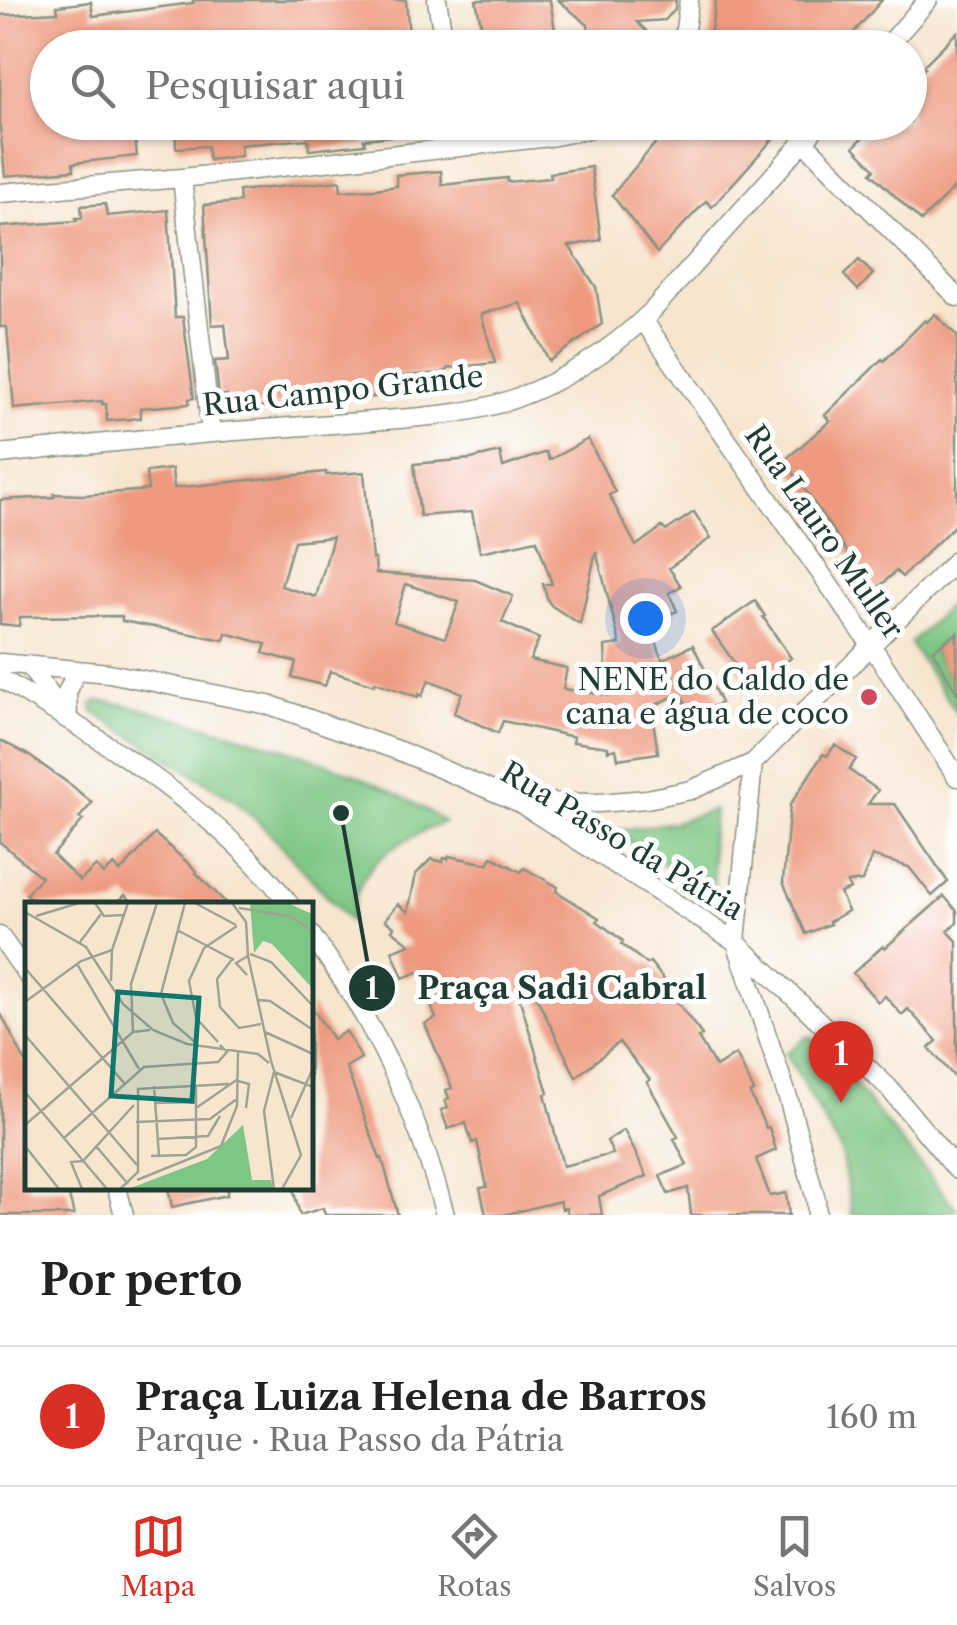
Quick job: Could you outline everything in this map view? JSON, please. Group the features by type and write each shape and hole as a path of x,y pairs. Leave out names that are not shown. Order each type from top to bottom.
{"street":[{"path":"438,0 442,30"},
{"path":"685,30 688,0"},
{"path":"902,30 928,0"},
{"path":"461,140 462,146"},
{"path":"0,193 182,178 515,140"},
{"path":"804,142 957,297"},
{"name":"Rua Campo Grande","path":"0,454 423,417 472,411 516,398 554,381 623,338 804,142"},
{"path":"182,178 210,433"},
{"name":"Rua Lauro Muller","path":"643,320 872,645 957,777"},
{"path":"518,802 599,804 648,799 691,790 753,763 957,560"},
{"name":"Rua Passo da Pátria","path":"0,663 109,673 273,706 402,752 518,802 736,942 888,1087 957,1170"},
{"path":"28,665 68,720"},
{"path":"68,720 67,693 77,670"},
{"path":"0,678 165,787 233,842 287,902"},
{"path":"753,763 736,942 789,1101 817,1215"},
{"path":"0,936 25,972"},
{"path":"312,936 344,980 406,1096 445,1215"},
{"path":"118,1190 124,1215"}],"green space":[{"path":"953,601 957,606 957,633 933,650 952,684 957,685 957,713 910,644"},
{"path":"97,701 149,711 316,760 382,787 444,822 406,840 373,866 358,890 350,921 236,801 93,712 92,704"},
{"path":"714,810 713,897 614,831 675,822"},
{"path":"809,1036 839,1066 957,1210 932,1215 852,1215 841,1151 786,1053"}],"building":[{"path":"406,0 408,30 30,30 30,140 135,140 137,156 73,163 74,170 5,176 0,127 0,15 58,12 57,6 91,2 93,16 193,3"},
{"path":"476,0 550,0 555,30 482,30"},
{"path":"558,0 676,0 675,9 665,20 637,22 645,30 589,30"},
{"path":"716,0 882,0 856,30 711,30"},
{"path":"957,32 957,185 921,221 871,173 875,169 854,147 860,140 927,140 927,62"},
{"path":"176,140 297,140 240,145 241,156 209,160 207,146 176,148"},
{"path":"308,140 364,140 365,144 309,150"},
{"path":"658,140 772,140 712,207 706,201 657,253 612,195"},
{"path":"591,167 601,240 569,246 596,287 602,324 549,361 520,303 481,314 495,363 381,378 383,396 228,410 227,395 219,396 215,361 229,360 225,324 212,325 204,205 240,202 239,191 307,184 340,181 341,191 397,186 396,175 441,171 442,185 551,178 550,173"},
{"path":"105,204 107,216 168,210 175,317 183,317 194,398 189,399 189,404 140,408 141,418 107,421 106,404 102,401 14,409 7,327 0,327 0,227 77,221 76,218 82,218 81,206"},
{"path":"859,260 873,274 858,290 844,275"},
{"path":"935,314 957,336 957,523 902,577 896,571 874,592 785,460 830,421 825,415 882,359"},
{"path":"588,439 615,492 609,495 636,546 662,527 666,531 694,512 711,538 669,568 681,586 669,593 677,611 650,621 662,660 693,645 721,703 692,716 681,693 651,707 658,753 618,759 616,749 608,751 608,747 573,742 574,737 503,721 498,733 454,713 462,693 429,680 418,697 330,671 325,686 292,677 296,662 263,653 266,644 226,633 224,640 122,621 122,616 20,617 19,626 0,624 0,500 148,490 146,472 172,469 174,488 326,472 364,472 376,573 475,580 513,596 502,622 539,639 530,660 567,668 563,689 607,695 605,646 620,644 596,551 580,624 548,601 543,584 552,584 537,540 480,552 472,512 420,516 414,464 500,452 503,467 546,452 549,460","holes":["333,537 316,597 281,586 294,541","406,584 459,602 445,638 394,622"]},
{"path":"755,601 791,658 751,687 712,631"},
{"path":"957,633 957,693 933,650"},
{"path":"0,740 28,755 92,803 53,855 80,881 96,866 104,874 114,865 120,872 155,834 225,902 133,902 125,895 118,902 35,902 26,894 41,877 0,842"},
{"path":"835,745 856,759 849,770 878,790 868,804 895,804 948,882 932,896 909,867 872,856 862,881 847,883 850,889 840,893 848,911 806,934 783,882 790,805 823,754 827,756"},
{"path":"449,856 488,864 492,857 521,872 524,868 558,887 556,891 599,918 597,921 623,941 621,944 647,964 650,962 702,1035 698,1038 716,1067 736,1054 776,1150 756,1159 770,1196 786,1193 789,1215 691,1215 688,1188 668,1194 660,1176 687,1165 674,1139 678,1137 647,1082 650,1080 619,1042 576,1077 532,988 518,993 548,1093 545,1094 563,1166 613,1154 607,1141 624,1130 647,1176 599,1196 602,1215 568,1215 560,1201 503,1215 486,1215 480,1188 487,1187 477,1141 472,1143 466,1123 448,1129 441,1110 448,1108 446,1090 452,1088 425,1024 436,1018 433,1005 418,972 403,978 392,951 410,944 385,920 398,904 408,912 416,874 431,859 443,862"},
{"path":"944,896 957,911 957,923 948,931 957,941 957,1080 929,1048 937,1041 908,1009 902,1015 885,996 878,1002 853,973"},
{"path":"312,1008 333,1039 346,1031 361,1058 346,1067 382,1158 398,1215 325,1215 323,1208 300,1215 294,1190 312,1190"},
{"path":"0,1012 25,1061 25,1190 68,1190 74,1215 0,1215"},
{"path":"168,1190 227,1190 227,1195 172,1207"}],"place":[{"name":"NENE do Caldo de cana e água de coco","path":"869,697"},
{"name":"Praça Sadi Cabral","path":"341,813"},
{"name":"Praça Luiza Helena de Barros","path":"841,1103"}]}
